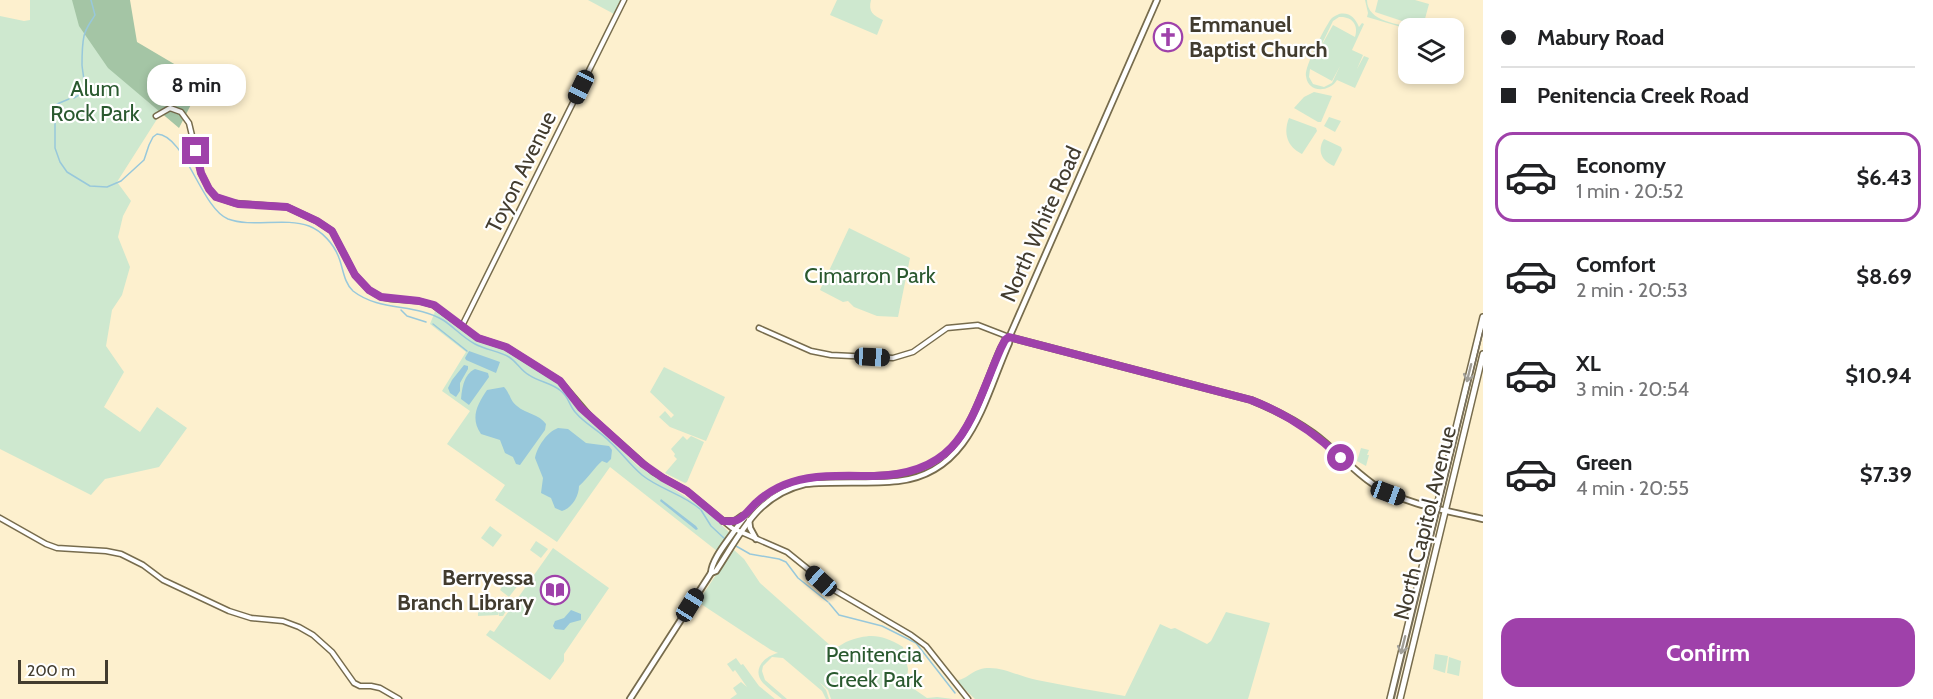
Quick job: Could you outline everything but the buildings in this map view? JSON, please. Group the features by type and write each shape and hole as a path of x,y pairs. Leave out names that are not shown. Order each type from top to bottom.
{"main road":[{"name":"North White Road","path":"725,552 731,537 773,497 791,488 818,483 907,479 932,471 958,450 973,428 1009,343 1009,337 1157,0"},
{"name":"North Capitol Avenue","path":"1390,699 1483,317"},
{"name":"North White Road","path":"725,552 736,540 747,513 756,503 790,482 818,477 895,476 917,471 940,459 965,431 1001,348 1009,337"},
{"path":"1009,337 1251,400 1268,407 1313,433 1377,487 1406,499 1483,519"},
{"name":"North Capitol Avenue","path":"1400,699 1483,354"},
{"path":"723,521 735,521 747,513"},
{"path":"749,520 750,528 756,539"},
{"path":"630,699 711,573 716,571 725,552"}],"street":[{"name":"Toyon Avenue","path":"462,326 624,0"},
{"path":"156,116 170,108 181,112 189,123 193,135 201,173 216,197 234,203 287,207 297,211 332,231 355,275 369,290 381,297 434,305 478,338 506,347 560,381 581,408 643,464 687,491 738,531 788,552 827,586 926,646 968,699"},
{"path":"456,320 469,314"},
{"path":"759,328 811,351 893,358 913,352 948,328 978,325 1009,337"},
{"path":"0,518 46,544 57,548 106,551 121,555 143,565 163,580 229,611 251,618 283,621 303,629 332,652 354,683 360,686 375,686 399,699"}],"green space":[{"name":"Alum Rock Park","path":"30,0 113,0 117,40 180,83 117,182 131,201 123,216 118,237 130,267 122,295 112,310 106,346 124,372 104,407 140,432 157,407 187,428 159,467 105,479 91,495 0,449 0,16 30,20"},
{"path":"72,0 130,0 137,42 203,81 179,128 108,68 79,26"},
{"path":"588,0 621,0 614,14"},
{"path":"837,0 871,0 872,13 883,20 877,35 830,15"},
{"path":"1365,0 1372,13 1398,26 1367,17"},
{"path":"1378,0 1415,0 1429,4 1425,18 1398,20 1375,12"},
{"path":"1338,15 1349,15 1354,18 1359,27 1362,23 1364,24 1352,50 1363,55 1357,69 1364,56 1369,58 1355,88 1337,80 1325,89 1315,88 1308,82 1306,76 1308,64 1328,23","holes":["1339,17 1348,18 1353,22 1356,29 1355,37 1333,25 1319,50 1333,21","1340,66 1332,83 1324,87 1313,84 1309,77 1310,69 1332,81"]},
{"path":"1314,92 1332,96 1321,122 1294,108 1304,97"},
{"path":"1329,117 1341,121 1335,132 1324,126"},
{"path":"1289,118 1316,128 1317,131 1302,154 1293,148 1288,139 1286,129"},
{"path":"1324,139 1341,147 1342,150 1334,166 1323,158 1321,147"},
{"name":"Cimarron Park","path":"849,228 910,258 898,317 877,316 820,290"},
{"path":"436,309 476,339 514,353 559,383 579,409 638,466 703,508 729,532 717,551 610,467 557,542 495,500 505,485 447,444 470,411 442,391 466,352 430,324"},
{"path":"664,367 725,397 706,441 670,427 659,417 665,411 671,418 674,415 650,392"},
{"path":"683,436 687,440 691,436 704,442 685,483 665,473 677,459 671,449"},
{"path":"1361,448 1369,450 1366,466 1357,461"},
{"path":"490,526 502,535 493,547 481,538"},
{"path":"536,541 548,549 541,558 530,550"},
{"path":"553,548 609,588 564,654 564,661 550,680 486,635 490,630 494,632"},
{"name":"Penitencia Creek Park","path":"733,549 744,559 760,583 832,647 869,636 888,639 903,647 908,669 907,681 914,685 914,689 927,698 953,699 831,699 828,690 819,682 826,690 829,699 826,699 822,691 783,658 772,657 763,666 762,671 765,680 787,699 782,699 763,683 758,673 764,660 778,653 698,602"},
{"path":"514,580 519,584 509,597 500,590 504,583 510,587"},
{"path":"507,600 511,603 503,616 499,616 498,612 498,615 478,616 478,612 500,611"},
{"name":"Penitencia Creek Park","path":"1226,612 1270,623 1248,699 975,699 958,683 958,680 978,670 993,668 1037,680 1125,696 1160,624 1171,629 1175,628 1207,644 1211,641"},
{"path":"1435,654 1448,656 1445,673 1433,669"},
{"path":"1449,657 1461,661 1459,676 1447,673"},
{"path":"736,658 759,686 775,699 730,699 737,694 733,688 741,682 747,687 735,670 733,672 727,664"}],"water":[{"path":"469,351 500,362 496,373 466,360"},
{"path":"464,365 468,366 468,369 460,383 460,391 456,397 450,393 448,388"},
{"path":"475,369 488,373 489,377 469,405 461,399 462,390 466,378"},
{"path":"504,387 515,404 546,424 545,430 520,465 516,464 513,457 505,453 500,440 481,434 476,422 478,406 487,390"},
{"path":"558,428 568,429 586,443 609,446 612,450 611,459 607,463 602,461 599,464 579,486 572,504 562,511 555,508 551,498 541,493 543,478 535,458 543,440"},
{"path":"661,499 698,529 696,530 660,501"},
{"path":"571,610 581,614 581,620 570,623 564,630 555,629 553,626 555,621 564,618"}],"waterway":[{"path":"74,98 82,92 83,88 83,39 95,15 91,0"},
{"path":"69,99 57,104 55,109 55,148 67,172 90,186 107,187 121,181 144,160 153,137 157,134 167,137 185,158 209,201 228,219 247,223 299,223 314,228 331,243 353,291 375,302 432,315 443,320 475,344 509,357 526,373 561,391 580,417 606,438 642,475 700,509"},
{"path":"401,310 407,316 426,322"},
{"path":"433,324 467,351"},
{"path":"701,510 711,526 725,539"},
{"path":"729,542 750,554 786,562 798,578 828,602"},
{"path":"829,603 839,615 882,626 916,643 955,693"}],"tram line":[{"path":"1394,699 1483,331"}],"place":[{"name":"Emmanuel Baptist Church","path":"1168,37"},
{"name":"Berryessa Branch Library","path":"555,590"}],"route":[{"path":"196,151 204,181 216,197 238,204 287,207 317,221 332,231 355,275 369,290 381,297 434,305 478,338 506,347 560,381 581,408 652,472 687,491 723,521 739,520 769,493 790,482 818,477 895,476 917,471 940,459 965,431 1001,348 1009,337 1251,400 1283,414 1313,433 1341,458"}]}
